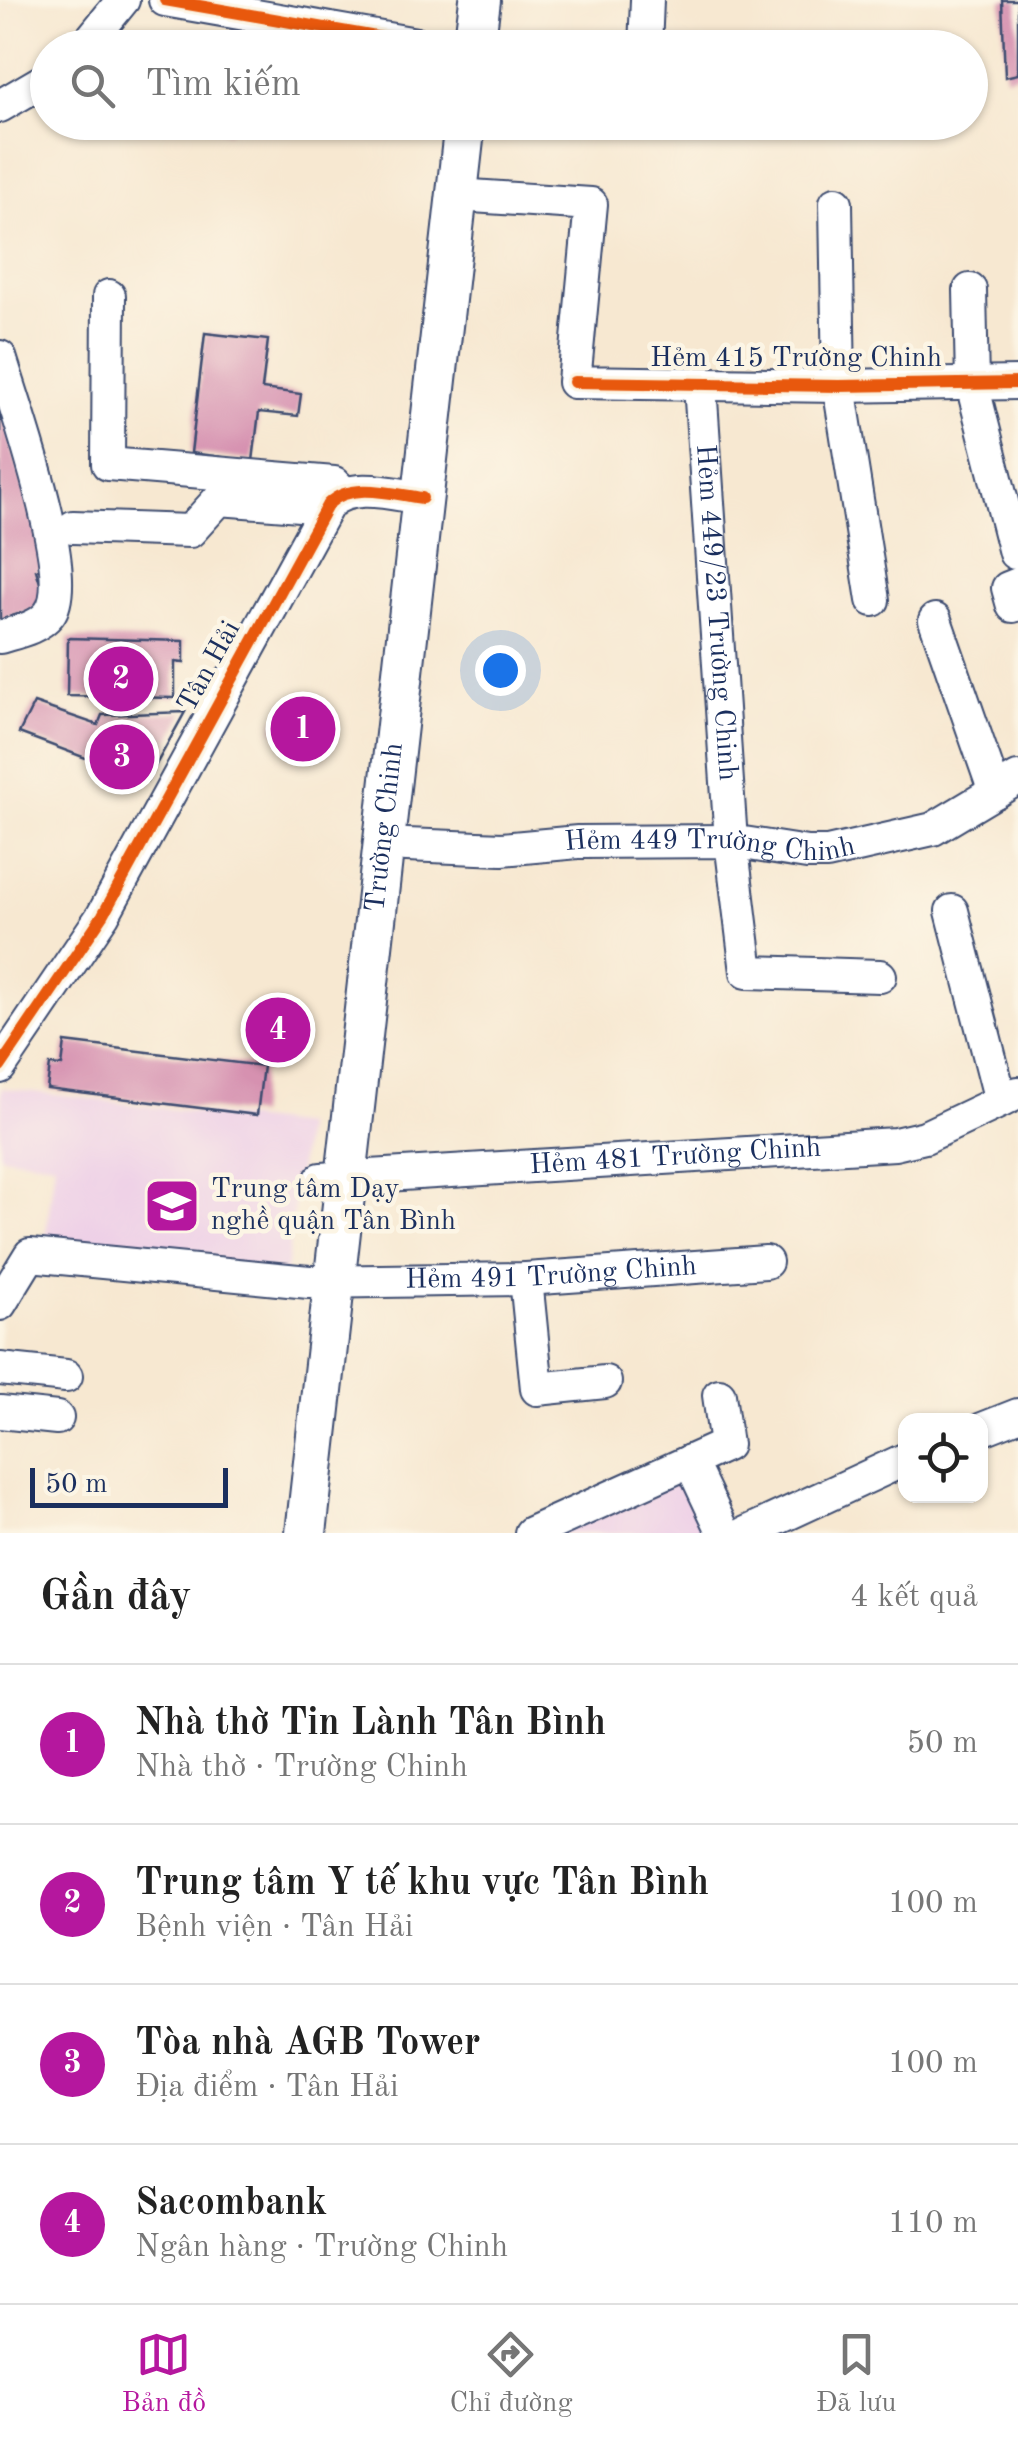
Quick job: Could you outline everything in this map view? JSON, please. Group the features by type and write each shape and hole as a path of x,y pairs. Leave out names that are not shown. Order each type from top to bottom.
{"main road":[{"path":"449,30 452,0"},
{"path":"476,30 480,0"},
{"name":"Trường Chinh","path":"334,1178 383,844 437,140"},
{"name":"Trường Chinh","path":"306,1533 322,1282 409,496 464,140"},
{"name":"Trường Chinh","path":"278,1533 322,1282"}],"street":[{"path":"99,30 124,0"},
{"path":"165,0 214,5 344,30"},
{"path":"646,30 648,0"},
{"path":"0,106 30,88"},
{"name":"Hẻm 415 Trường Chinh","path":"457,195 591,204 574,382 839,386 1018,383"},
{"path":"836,204 839,386 873,600"},
{"path":"970,290 972,384 1016,581"},
{"path":"109,296 108,464 334,483 335,500"},
{"path":"0,357 51,533 58,574 56,598 49,615 41,622 0,636"},
{"name":"Hẻm 449/23 Trường Chinh","path":"700,385 732,841 746,972 880,976"},
{"path":"73,527 190,531 219,499 335,500 354,491 409,496"},
{"name":"Tân Hải","path":"0,1067 102,915 335,500"},
{"path":"935,620 1006,785"},
{"name":"Hẻm 449 Trường Chinh","path":"383,844 502,849 578,842 732,841 807,854 933,829 1006,785"},
{"path":"952,911 1009,1097"},
{"name":"Hẻm 481 Trường Chinh","path":"334,1178 895,1144 925,1136 1009,1097"},
{"name":"Hẻm 491 Trường Chinh","path":"0,1304 30,1254 322,1282 526,1279 766,1262"},
{"path":"526,1279 536,1389 605,1382"},
{"path":"0,1370 66,1376"},
{"path":"531,1533 726,1445 719,1394"},
{"path":"0,1412 57,1418"},
{"path":"988,1427 1018,1415"},
{"path":"690,1461 724,1533"},
{"path":"746,1533 898,1462"}],"shaded area":[{"name":"Trung tâm Dạy nghề quận Tân Bình","path":"1,1088 304,1126 286,1273 44,1249 55,1163 0,1156"},
{"path":"685,1470 710,1533 550,1533"}],"building":[{"path":"1002,0 1018,0 1018,74 1005,77"},
{"path":"205,333 268,340 262,389 301,394 298,416 259,412 253,461 191,453"},
{"path":"0,407 48,566 36,570 47,606 0,620"},
{"path":"68,638 184,641 184,663 175,662 175,698 67,696"},
{"path":"34,703 98,725 102,715 185,712 147,781 19,733"},
{"path":"274,718 333,725 332,739 273,732"},
{"path":"65,1042 263,1066 257,1115 47,1089 50,1065 62,1066"}],"cycle path":[{"path":"165,0 336,30"},
{"path":"574,382 839,386 1018,383"},
{"path":"0,1067 103,915 328,504 337,497 360,491 422,498"}],"place":[{"name":"Trung tâm Y tế khu vực Tân Bình","path":"121,679"},
{"name":"Nhà thờ Tin Lành Tân Bình","path":"303,729"},
{"name":"Tòa nhà AGB Tower","path":"122,757"},
{"name":"Sacombank","path":"278,1030"},
{"name":"Trung tâm Dạy nghề quận Tân Bình","path":"172,1206"}]}
